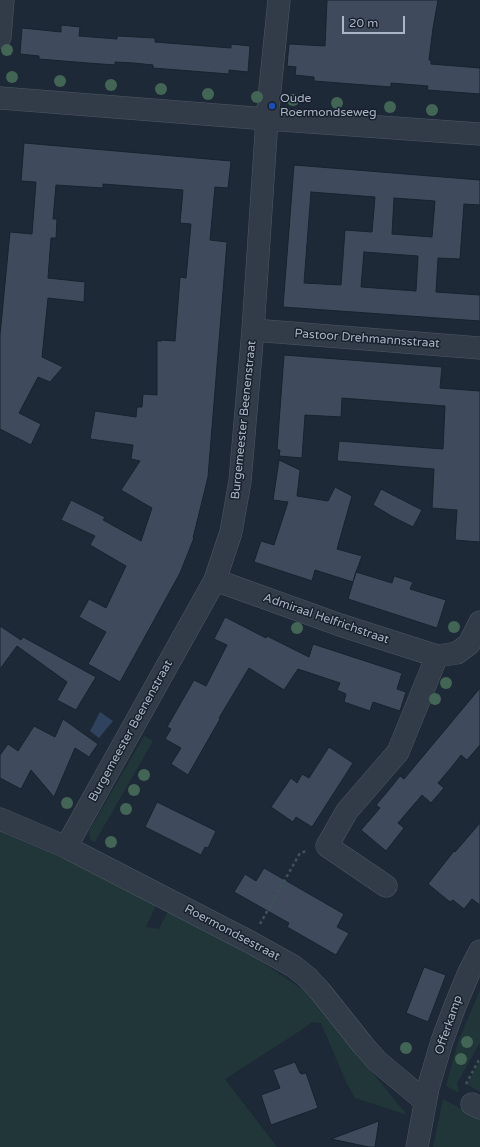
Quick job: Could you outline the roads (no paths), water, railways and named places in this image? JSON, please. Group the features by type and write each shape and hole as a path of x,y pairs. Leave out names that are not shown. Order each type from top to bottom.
{"street":[{"path":"0,37 3,0"},
{"name":"Burgemeester Beenenstraat","path":"66,847 215,580 231,532 240,481 253,330 267,119 279,0"},
{"path":"0,98 480,134"},
{"name":"Pastoor Drehmannsstraat","path":"253,330 480,348"},
{"name":"Admiraal Helfrichstraat","path":"215,580 340,625 437,656 457,653 469,644 480,622"},
{"path":"386,886 327,846 347,811 398,752 437,656"},
{"name":"Roermondsestraat","path":"0,819 66,847 256,944 293,966 320,991 377,1061 425,1101"},
{"name":"Offerkamp","path":"417,1147 425,1101 442,1042 470,970 480,951"}],"water":[{"path":"100,712 113,721 99,738 90,731"}],"place":[{"name":"Oude Roermondseweg","path":"272,106"}]}
